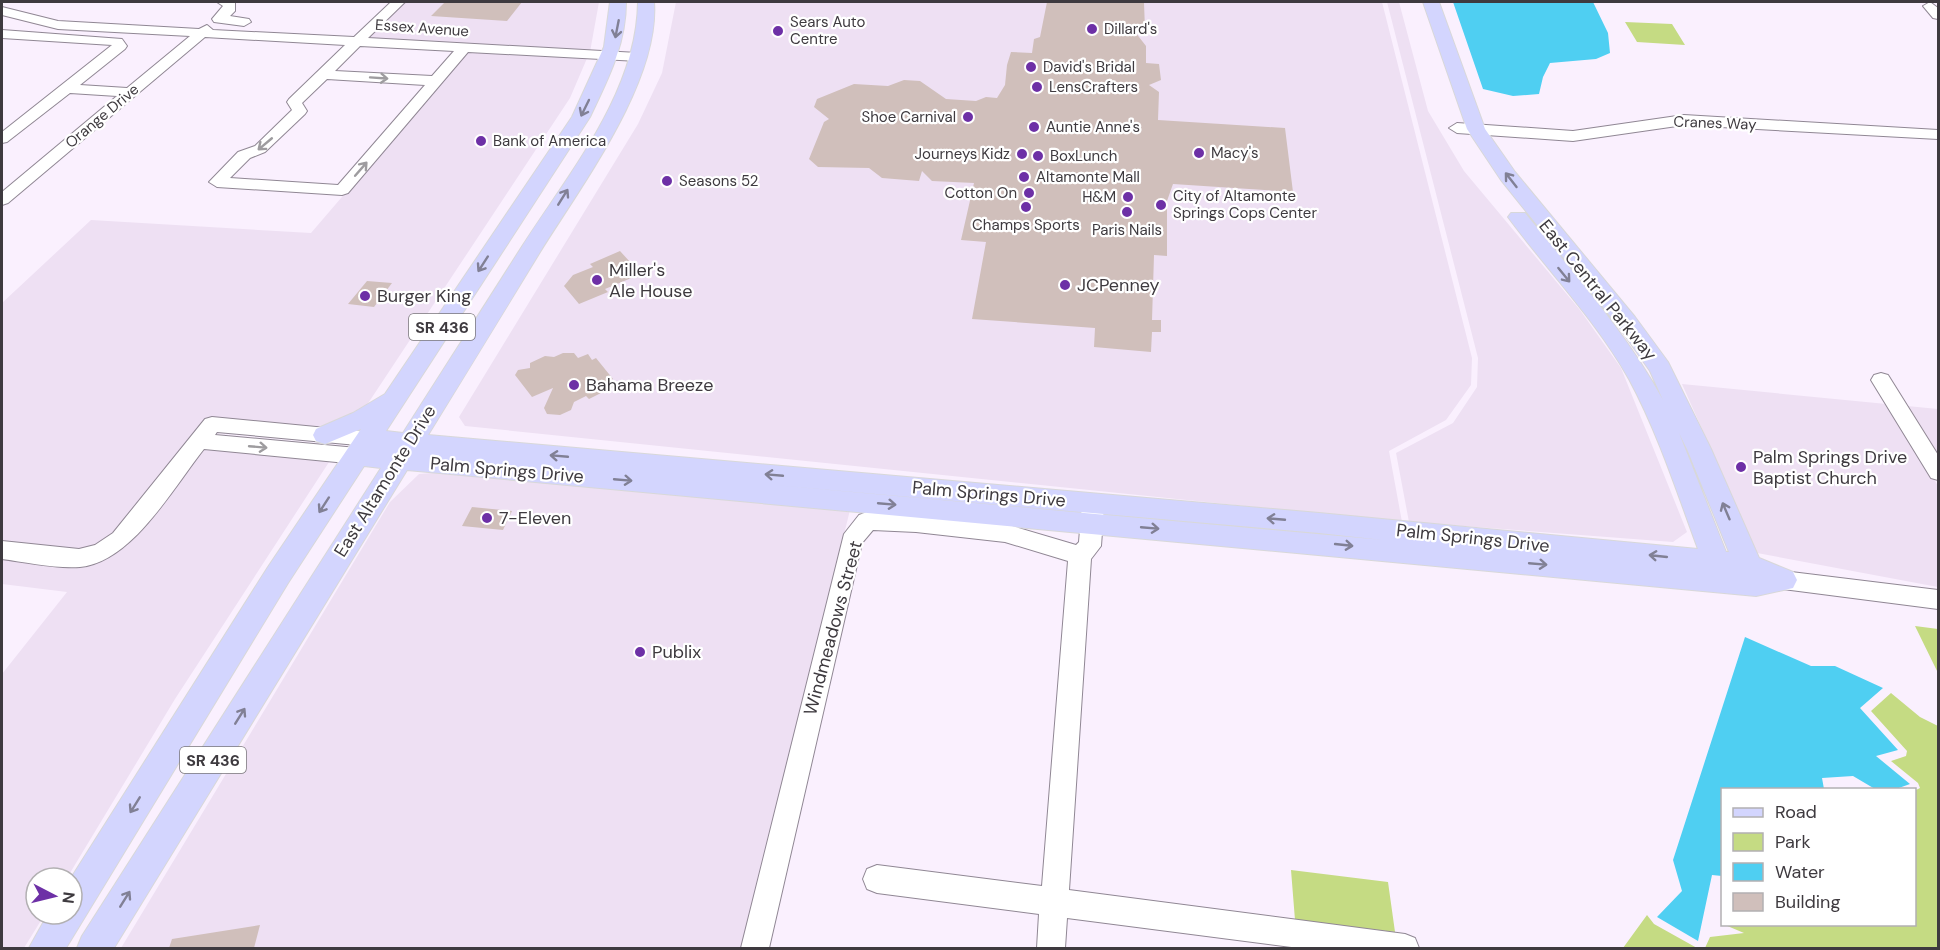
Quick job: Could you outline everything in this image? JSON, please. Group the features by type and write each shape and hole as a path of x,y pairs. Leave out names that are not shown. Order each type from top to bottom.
{"main road":[{"name":"SR 436","path":"84,888 278,575 581,117 611,55 619,22 618,2"},
{"name":"East Altamonte Drive","path":"94,948 604,133 638,57 644,30 646,2"},
{"name":"East Central Parkway","path":"1417,2 1483,172 1598,317 1638,376 1653,405 1721,572"},
{"name":"East Central Parkway","path":"1431,2 1467,129 1627,322 1660,368 1695,438 1752,575"},
{"path":"515,216 550,218"},
{"path":"442,389 442,423 460,438 491,450"},
{"path":"325,435 362,419 398,393"},
{"name":"Palm Springs Drive","path":"363,447 1082,512 1752,575 1783,580"},
{"name":"Palm Springs Drive","path":"403,451 491,450 1082,512"},
{"path":"46,948 60,926"}],"street":[{"path":"3,12 25,2"},
{"path":"219,20 228,11 230,4 224,2"},
{"path":"219,20 343,28 355,23 379,2"},
{"path":"398,2 355,40 294,102 300,111 260,149 244,155 217,182 342,190 463,50"},
{"name":"Essex Avenue","path":"3,12 58,25 355,40 463,50 638,57"},
{"name":"Orange Drive","path":"5,194 219,20"},
{"path":"2,139 120,46 117,42 3,35"},
{"path":"321,74 436,81"},
{"path":"66,88 130,93"},
{"name":"Cranes Way","path":"1467,129 1573,136 1684,120 1938,135"},
{"path":"1881,380 1938,472"},
{"path":"2,550 79,558 101,553 121,539 206,433"},
{"name":"Palm Springs Drive","path":"206,433 325,435 363,447"},
{"name":"Palm Springs Drive","path":"206,433 363,447"},
{"path":"1051,948 1080,555 1090,546 1082,512"},
{"name":"Windmeadows Street","path":"755,948 852,540 867,521 916,523 1005,533 1080,555"},
{"name":"Palm Springs Drive","path":"1783,580 1938,600"},
{"path":"877,879 1405,948"}],"shaded area":[{"path":"403,2 599,2 590,52 363,39"},
{"name":"Altamonte Mall","path":"676,2 1382,2 1472,358 1471,385 1446,420 1389,451 1402,522 465,426 459,417 638,124 662,73"},
{"path":"1387,2 1399,2 1428,111 1464,171 1580,310 1621,368 1687,532 1673,542 1409,522 1396,453 1453,423 1477,387 1478,358"},
{"path":"468,50 588,56 570,98 361,414 325,430 209,419 115,537 81,552 2,544 2,303 91,220 311,233"},
{"path":"1682,384 1938,409 1938,459 1910,412 1894,411 1938,486 1938,587 1757,553"},
{"path":"202,447 331,459 175,699 74,866 24,866 24,926 38,926 24,948 2,948 2,674 67,592 2,584 2,557 74,564 100,559"},
{"path":"458,471 850,510 742,948 121,948 390,502 419,474"}],"green space":[{"path":"1625,22 1672,24 1685,45 1637,42"},
{"path":"1915,626 1938,629 1938,673"},
{"path":"1891,693 1920,717 1938,726 1938,948 1705,948 1710,937 1744,933 1727,926 1916,926 1916,790 1920,788 1918,783 1891,761 1906,756 1907,751 1871,711"},
{"path":"1291,870 1388,882 1395,932 1295,920"},
{"path":"1647,915 1654,924 1697,948 1623,948"}],"water":[{"path":"1453,2 1593,2 1608,33 1610,53 1596,59 1550,63 1543,77 1539,94 1513,96 1483,89"},
{"path":"1745,637 1811,666 1835,666 1883,688 1860,708 1898,750 1876,756 1910,784 1899,788 1873,788 1853,776 1822,778 1824,788 1721,788 1721,876 1712,875 1698,941 1657,917 1682,891 1673,860"}],"building":[{"path":"445,2 522,2 507,21 431,16"},
{"name":"Altamonte Mall","path":"1047,2 1144,3 1145,29 1132,28 1146,46 1146,63 1159,64 1161,80 1149,85 1159,92 1158,120 1285,128 1293,192 1173,184 1167,201 1167,256 1154,255 1152,320 1161,320 1161,332 1152,332 1151,352 1094,347 1095,328 972,319 986,242 961,240 974,183 932,181 922,171 919,181 882,178 869,168 818,167 809,159 824,122 829,119 814,107 817,99 854,84 888,86 904,80 920,81 946,99 976,101 986,97 997,98 1005,85 1011,52 1032,53 1034,39 1040,37"},
{"name":"Miller's Ale House","path":"620,251 641,274 605,289 608,292 579,304 564,286 573,275 593,267 590,264"},
{"name":"Burger King","path":"367,281 392,283 374,307 348,304"},
{"name":"Bahama Breeze","path":"563,353 574,353 578,358 588,354 592,360 596,358 613,379 610,381 615,386 589,399 586,396 574,402 571,410 560,415 547,414 544,408 553,388 532,397 515,375 518,370 530,368 530,363 545,356 554,357"},
{"name":"7-Eleven","path":"472,507 512,511 503,530 462,526"},
{"path":"260,925 254,948 169,948 172,939"}],"place":[{"name":"Dillard's","path":"1092,29"},
{"name":"Sears Auto Centre","path":"778,31"},
{"name":"David's Bridal","path":"1031,67"},
{"name":"LensCrafters","path":"1037,87"},
{"name":"Shoe Carnival","path":"968,117"},
{"name":"Auntie Anne's","path":"1034,127"},
{"name":"Bank of America","path":"481,141"},
{"name":"Macy's","path":"1199,153"},
{"name":"Journeys Kidz","path":"1022,154"},
{"name":"BoxLunch","path":"1038,156"},
{"name":"Altamonte Mall","path":"1024,177"},
{"name":"Seasons 52","path":"667,181"},
{"name":"Cotton On","path":"1029,193"},
{"name":"H&M","path":"1128,197"},
{"name":"City of Altamonte Springs Cops Center","path":"1161,205"},
{"name":"Champs Sports","path":"1026,207"},
{"name":"Paris Nails","path":"1127,212"},
{"name":"Miller's Ale House","path":"597,280"},
{"name":"JCPenney","path":"1065,285"},
{"name":"Burger King","path":"365,296"},
{"name":"Bahama Breeze","path":"574,385"},
{"name":"Palm Springs Drive Baptist Church","path":"1741,467"},
{"name":"7-Eleven","path":"487,518"},
{"name":"Publix","path":"640,652"}]}
